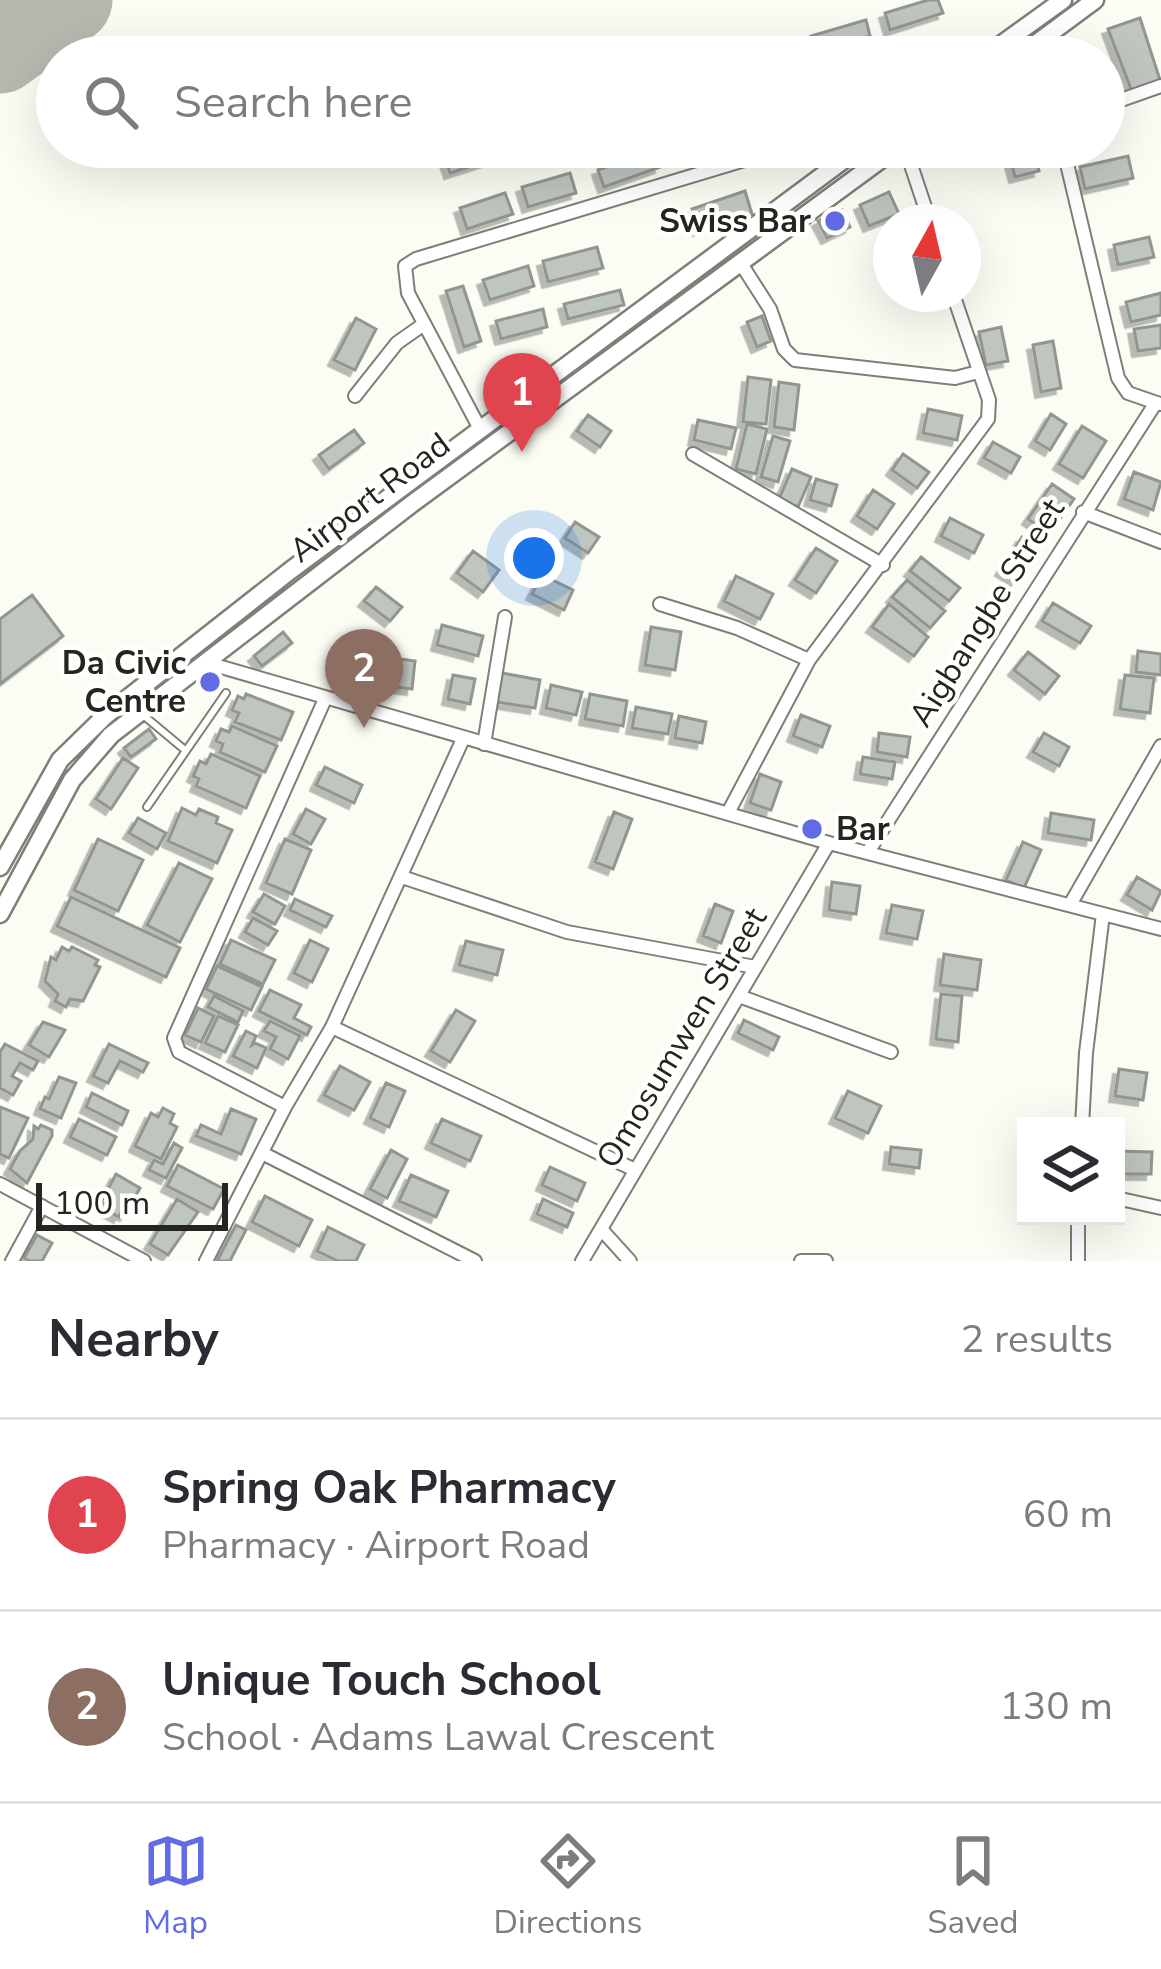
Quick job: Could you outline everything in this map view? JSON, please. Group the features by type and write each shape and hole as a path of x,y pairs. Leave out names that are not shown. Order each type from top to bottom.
{"main road":[{"path":"1013,36 1063,0"},
{"path":"1046,36 1095,0"},
{"name":"Airport Road","path":"0,914 72,780 140,712 407,495 480,429 833,168"},
{"name":"Airport Road","path":"0,867 60,760 84,735 407,495 872,168"}],"street":[{"path":"1125,99 1161,86"},
{"path":"480,429 404,283 405,266 708,168"},
{"path":"910,168 923,204"},
{"path":"1068,168 1118,378 1128,393 1158,404"},
{"path":"740,262 770,309 784,349 795,360 955,378 978,372"},
{"path":"729,811 809,660 988,419 989,400 959,312"},
{"path":"355,396 397,343 424,324"},
{"name":"Aigbangbe Street","path":"868,852 1083,512 1158,404"},
{"path":"693,454 883,565"},
{"path":"1083,512 1161,542"},
{"path":"660,604 737,628 809,660"},
{"path":"484,744 505,617"},
{"path":"204,662 829,843 1161,929"},
{"path":"285,1107 179,1052 174,1038 325,699"},
{"path":"206,1261 332,1027 463,739"},
{"path":"1071,903 1161,746"},
{"name":"Omosumwen Street","path":"582,1261 829,843"},
{"path":"401,877 567,932 755,967"},
{"path":"1082,1117 1103,914"},
{"path":"739,996 891,1052"},
{"path":"332,1027 633,1168"},
{"path":"264,1154 475,1261"},
{"path":"0,1184 144,1261"},
{"path":"1125,1200 1161,1208"},
{"path":"13,1261 42,1206"},
{"path":"1078,1225 1078,1261"},
{"path":"601,1229 630,1261"},
{"path":"801,1261 826,1261"}],"lane":[{"path":"147,807 226,693"},
{"path":"140,712 185,750"}],"building":[{"path":"938,0 943,13 890,30 885,13"},
{"path":"1140,18 1161,83 1132,92 1125,74 1125,36 1111,36 1108,29"},
{"path":"866,20 870,36 811,36"},
{"path":"1125,157 1133,178 1085,189 1080,168 1125,168"},
{"path":"604,168 657,168 604,187 598,170"},
{"path":"1013,168 1038,168 1039,171 1015,177"},
{"path":"570,173 576,193 528,207 522,187"},
{"path":"745,191 752,214 698,230 692,209"},
{"path":"889,192 894,204 873,204 873,224 869,226 860,205"},
{"path":"505,193 513,214 467,229 460,208"},
{"path":"842,210 850,227 827,238 818,221"},
{"path":"1149,237 1154,257 1118,265 1114,245"},
{"path":"597,247 603,268 548,282 543,261"},
{"path":"528,266 534,286 490,300 483,280"},
{"path":"463,286 481,341 464,347 446,291"},
{"path":"620,290 624,305 568,319 564,304"},
{"path":"1161,293 1161,315 1131,322 1126,302"},
{"path":"543,309 547,327 501,339 496,321"},
{"path":"762,316 771,341 757,347 747,322"},
{"path":"356,318 376,329 355,370 334,360"},
{"path":"1161,325 1161,348 1138,351 1134,329"},
{"path":"1001,327 1008,361 986,365 979,332"},
{"path":"1053,341 1061,388 1041,392 1033,345"},
{"path":"748,377 771,380 766,424 743,422"},
{"path":"779,382 799,385 794,430 774,427"},
{"path":"928,409 962,416 957,440 923,433"},
{"path":"1051,414 1066,424 1050,450 1035,441"},
{"path":"588,415 611,431 600,447 577,431"},
{"path":"698,420 736,428 731,449 694,440"},
{"path":"747,424 767,429 756,474 736,469"},
{"path":"1082,426 1106,441 1083,478 1059,464"},
{"path":"354,430 364,443 329,469 319,455"},
{"path":"773,436 790,441 778,482 761,477"},
{"path":"993,442 1020,457 1011,473 984,458"},
{"path":"903,454 929,472 917,488 892,470"},
{"path":"792,469 811,477 798,507 779,499"},
{"path":"1134,472 1161,482 1153,510 1124,499"},
{"path":"816,479 837,485 831,506 810,500"},
{"path":"1052,484 1074,499 1049,534 1028,519"},
{"path":"873,490 894,504 877,529 857,516"},
{"path":"950,518 983,535 974,553 941,536"},
{"path":"575,522 599,537 588,553 565,538"},
{"path":"1022,537 1038,546 1016,580 1001,570"},
{"path":"816,548 837,561 816,593 795,580"},
{"path":"473,551 499,570 483,592 457,573"},
{"path":"921,557 960,588 949,601 910,571"},
{"path":"542,575 573,590 564,610 532,594"},
{"path":"736,576 773,594 760,619 724,601"},
{"path":"907,580 945,611 930,628 892,597"},
{"path":"376,587 402,607 390,621 364,601"},
{"path":"32,595 63,636 0,684 0,619"},
{"path":"1053,603 1091,626 1080,643 1042,621"},
{"path":"889,604 928,637 914,656 872,627"},
{"path":"442,625 483,636 478,656 437,645"},
{"path":"651,627 681,632 675,670 645,665"},
{"path":"283,632 292,643 262,666 254,656"},
{"path":"1138,651 1161,654 1161,675 1136,672"},
{"path":"1028,652 1059,676 1045,694 1014,670"},
{"path":"393,658 415,661 412,689 389,686"},
{"path":"502,673 540,680 535,708 497,702"},
{"path":"453,675 475,679 470,704 448,699"},
{"path":"1125,675 1154,678 1150,713 1120,709"},
{"path":"551,685 582,692 576,715 546,708"},
{"path":"246,694 293,712 281,740 235,722 239,713 232,710 238,696 244,699"},
{"path":"590,694 627,701 623,726 585,719"},
{"path":"636,707 672,714 668,734 632,728"},
{"path":"801,715 830,726 822,747 793,736"},
{"path":"679,716 706,722 702,743 675,738"},
{"path":"232,726 277,746 265,772 220,752 223,744 216,741 221,729 229,732"},
{"path":"149,729 156,739 131,757 124,748"},
{"path":"879,733 910,737 907,757 877,752"},
{"path":"1044,733 1069,747 1059,766 1033,752"},
{"path":"211,754 260,776 246,808 196,786 199,779 193,776 200,761 206,764"},
{"path":"863,757 895,762 892,779 860,774"},
{"path":"123,758 138,768 111,809 96,799"},
{"path":"325,767 362,785 354,803 316,785"},
{"path":"760,774 781,782 771,810 750,803"},
{"path":"182,808 218,817 216,823 232,830 217,863 168,841"},
{"path":"306,809 325,819 311,844 293,834"},
{"path":"614,812 632,819 613,869 595,862"},
{"path":"1051,813 1094,820 1091,840 1048,833"},
{"path":"138,818 166,833 157,849 129,833"},
{"path":"98,839 143,860 118,911 74,890"},
{"path":"285,839 311,850 292,894 266,883"},
{"path":"1023,842 1041,850 1024,888 1006,880"},
{"path":"179,863 212,879 180,942 147,925"},
{"path":"1137,877 1161,891 1152,910 1127,895"},
{"path":"832,882 860,886 856,914 829,910"},
{"path":"264,894 285,906 275,924 253,912"},
{"path":"71,897 180,948 166,977 57,926"},
{"path":"295,899 332,916 326,927 290,910"},
{"path":"715,904 733,911 721,943 703,936"},
{"path":"892,905 923,911 917,939 886,933"},
{"path":"253,918 277,931 268,945 245,932"},
{"path":"231,940 275,960 263,984 220,964"},
{"path":"310,940 328,949 312,982 294,973"},
{"path":"466,941 503,950 497,975 459,965"},
{"path":"62,947 98,960 95,965 100,967 83,1001 70,999 66,1007 55,1001 58,994 45,981 51,957 56,960"},
{"path":"944,954 981,960 977,990 940,985"},
{"path":"217,966 262,987 251,1010 206,989"},
{"path":"270,990 301,1005 294,1018 311,1027 307,1035 259,1011"},
{"path":"941,994 962,996 958,1042 936,1039"},
{"path":"214,996 243,1011 238,1022 208,1007"},
{"path":"198,1008 214,1016 201,1042 185,1035"},
{"path":"456,1010 475,1021 450,1062 431,1051"},
{"path":"218,1016 238,1025 225,1052 205,1043"},
{"path":"744,1020 779,1037 773,1050 738,1033"},
{"path":"270,1021 300,1036 288,1059 270,1049 276,1037 264,1031"},
{"path":"43,1022 65,1030 49,1057 29,1045"},
{"path":"246,1031 256,1036 252,1045 266,1048 257,1068 233,1056"},
{"path":"5,1044 38,1061 33,1070 20,1063 12,1076 21,1081 13,1095 0,1088 0,1052"},
{"path":"109,1044 148,1063 143,1072 120,1061 108,1083 93,1076"},
{"path":"340,1066 370,1082 354,1110 324,1095"},
{"path":"1119,1069 1147,1073 1143,1100 1115,1096"},
{"path":"59,1077 76,1083 61,1118 40,1109"},
{"path":"386,1083 405,1091 389,1127 370,1118"},
{"path":"848,1091 881,1106 868,1133 835,1118"},
{"path":"92,1093 128,1111 122,1125 86,1107"},
{"path":"0,1107 28,1118 9,1158 0,1154"},
{"path":"163,1108 174,1114 170,1123 177,1127 161,1159 135,1146 151,1113 158,1117"},
{"path":"231,1109 256,1119 241,1154 196,1136 201,1125 221,1134"},
{"path":"79,1119 116,1137 107,1155 70,1137"},
{"path":"442,1119 481,1136 470,1161 431,1143"},
{"path":"34,1126 52,1130 52,1136 27,1183 10,1169 33,1139"},
{"path":"174,1143 182,1148 166,1178 149,1170 154,1160 163,1164"},
{"path":"891,1147 921,1150 919,1168 889,1164"},
{"path":"391,1150 407,1159 387,1198 370,1189"},
{"path":"1125,1151 1152,1152 1151,1174 1125,1174"},
{"path":"178,1165 224,1189 213,1209 167,1186"},
{"path":"550,1167 585,1183 577,1201 542,1185"},
{"path":"116,1174 140,1188 125,1215 119,1217 101,1202"},
{"path":"411,1175 448,1191 436,1217 399,1201"},
{"path":"265,1196 312,1220 299,1246 252,1222"},
{"path":"177,1199 198,1212 168,1255 150,1244"},
{"path":"543,1199 573,1213 567,1227 537,1214"},
{"path":"236,1225 246,1230 230,1261 217,1261"},
{"path":"328,1227 364,1245 356,1261 338,1261 317,1251"},
{"path":"37,1235 52,1243 42,1261 30,1261 24,1258"}],"runway":[{"path":"0,50 69,0"}],"place":[{"name":"Swiss Bar","path":"835,221"},
{"name":"Spring Oak Pharmacy","path":"522,452"},
{"name":"Da Civic Centre","path":"210,682"},
{"name":"Unique Touch School","path":"364,728"},
{"name":"Bar","path":"812,829"}]}
